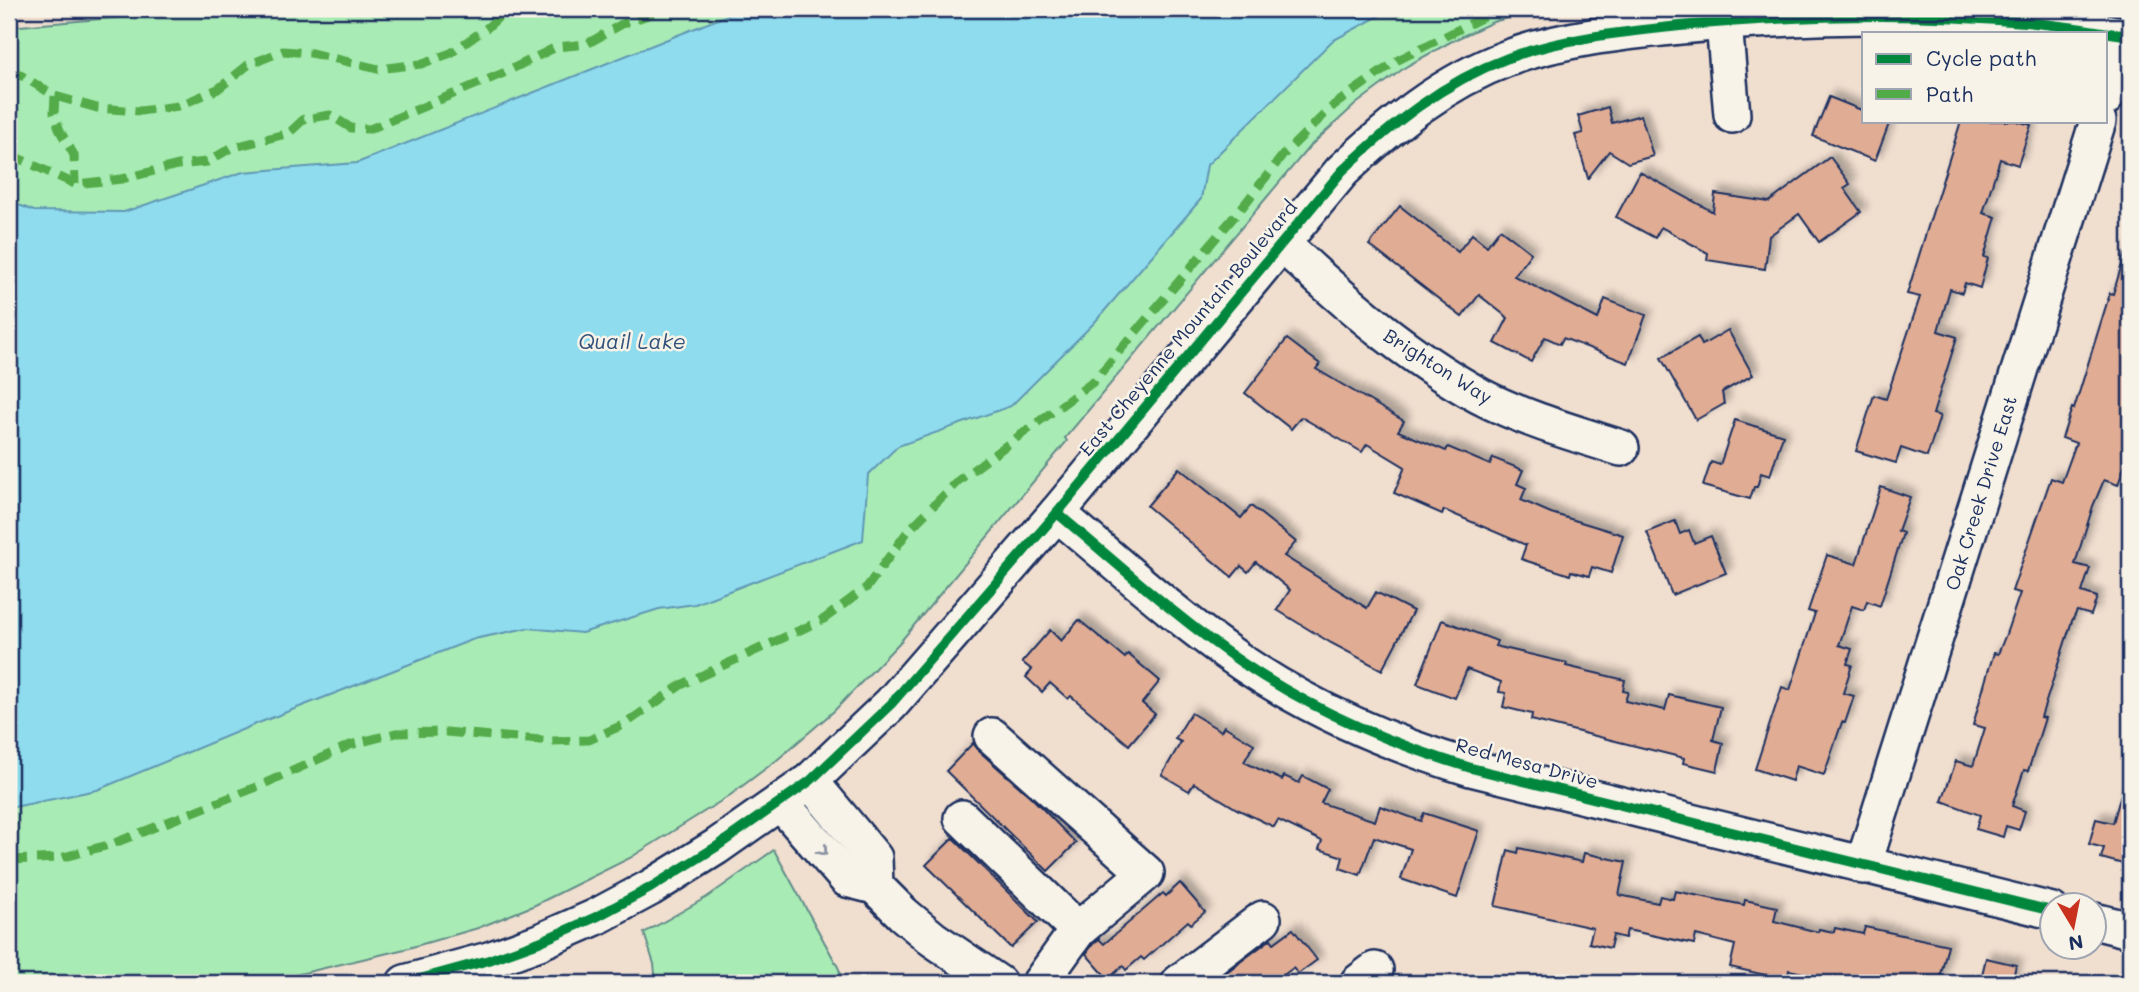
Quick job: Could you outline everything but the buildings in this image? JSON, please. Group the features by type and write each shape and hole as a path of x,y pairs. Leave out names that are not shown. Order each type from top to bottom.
{"street":[{"name":"East Cheyenne Mountain Boulevard","path":"416,982 489,960 596,916 716,847 810,781 891,704 1057,513 1342,171 1379,136 1410,112 1464,78 1509,57 1657,19 1724,23 1911,12 2027,22 2101,32"},
{"path":"1724,23 1732,115"},
{"name":"East Cheyenne Mountain Boulevard","path":"2108,33 2130,36"},
{"path":"2108,92 2130,36"},
{"name":"Oak Creek Drive East","path":"1863,866 2098,122"},
{"name":"Brighton Way","path":"1281,243 1366,320 1434,368 1482,396 1531,418 1621,448"},
{"name":"Red Mesa Drive","path":"1057,513 1198,631 1244,664 1306,702 1415,751 1471,768 2038,908"},
{"path":"992,736 1146,873 1078,930 1040,983"},
{"path":"810,781 874,858 875,886"},
{"path":"780,802 847,879 875,886 903,915 933,939 998,983"},
{"path":"962,818 1078,930"},
{"path":"1179,983 1263,919"},
{"path":"2108,924 2130,929"}],"green space":[{"name":"Quail Lake","path":"215,9 1539,9 1493,22 1407,66 1356,104 1309,147 1065,438 1067,441 901,641 834,711 777,760 729,796 630,858 535,905 478,928 405,949 261,983 9,983 9,27"},
{"path":"774,850 838,967 844,983 656,983 654,964 644,933 707,897"}],"water":[{"name":"Quail Lake","path":"743,9 1392,9 1332,41 1207,165 1201,199 1094,323 1011,406 898,446 868,475 863,540 695,604 659,609 582,633 527,628 474,639 256,724 97,790 9,808 9,201 34,211 124,212 243,172 357,163"}],"marked path":[{"path":"9,68 55,96 97,108 140,111 178,106 218,89 248,65 283,51 311,53 378,69 421,64 451,53 488,27 507,9"},
{"path":"9,154 75,184 122,179 178,165 207,162 231,148 289,133 304,119 330,115 351,128 370,129 506,72 556,47 587,44 622,24 666,9"},
{"path":"9,860 60,858 112,844 259,786 350,745 396,733 446,732 552,741 589,740 625,724 681,685 824,619 867,587 908,531 959,480 1093,382 1244,205 1283,155 1334,105 1398,60 1499,9"},
{"path":"55,96 54,113 60,131 74,155 75,184"}],"cycle path":[{"path":"405,983 489,960 596,917 650,888 716,847 810,781 891,704 1057,513 1342,171 1399,121 1462,79 1508,58 1571,41 1614,33 1723,22 1852,16 1939,17 2038,23 2102,32"},
{"path":"2108,33 2130,36"},
{"path":"1057,513 1172,610 1244,664 1298,697 1382,737 1471,768 2038,908"}]}
